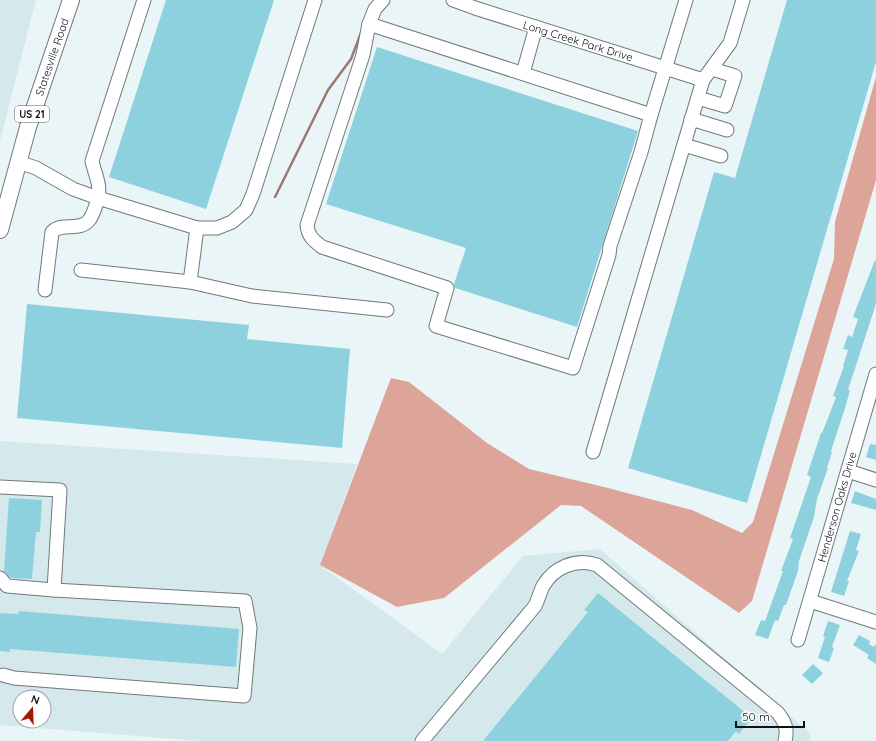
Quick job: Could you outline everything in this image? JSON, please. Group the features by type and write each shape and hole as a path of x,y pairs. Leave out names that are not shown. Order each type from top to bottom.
{"main road":[{"name":"Statesville Road","path":"0,230 18,162 48,65 71,0"}],"street":[{"path":"45,290 52,232 56,228 63,226 82,226 89,220 94,212 100,186 92,161 144,0"},
{"path":"18,162 36,168 73,189 197,228 217,228 232,222 246,210 253,194 315,0"},
{"path":"383,0 375,9 369,24 363,55 307,225 308,232 312,240 322,247 447,288 436,326 573,368 609,255 610,246 641,152 686,0"},
{"name":"Long Creek Park Drive","path":"453,0 477,4 536,27 703,80"},
{"path":"593,452 703,80 730,42 743,0"},
{"path":"369,24 651,115"},
{"path":"523,73 536,27"},
{"path":"698,98 725,106 735,76 712,69"},
{"path":"691,119 727,130"},
{"path":"684,145 721,156"},
{"path":"190,282 197,228"},
{"path":"81,270 190,282 252,296 387,310"},
{"name":"Henderson Oaks Drive","path":"798,640 876,374"},
{"path":"848,471 876,480"},
{"path":"0,487 60,490 54,590"},
{"path":"422,741 535,606 543,586 551,576 562,568 575,563 589,563 597,565 778,713 784,720 787,728 785,741"},
{"path":"0,578 7,586 54,590 245,600 250,628 244,696 22,678 3,675"},
{"path":"810,601 876,622"}],"shaded area":[{"path":"0,0 36,0 0,141"},
{"path":"876,77 876,180 752,601 739,613 581,506 561,505 444,598 397,607 320,565 391,378 409,382 487,443 529,469 692,510 742,533 753,522 834,259 835,222"},
{"path":"0,441 357,464 320,565 442,654 523,556 600,549 810,733 810,741 200,741 50,729 52,729 52,689 12,689 12,726 0,725"}],"building":[{"path":"166,0 274,0 206,209 109,177"},
{"path":"787,0 876,0 876,62 747,503 628,468 714,172 735,178"},
{"path":"377,47 638,131 577,327 455,288 454,284 466,248 326,204"},
{"path":"875,260 876,303 848,390 850,390 846,405 831,451 828,468 817,499 814,517 799,561 798,571 786,605 784,605 778,621 775,620 768,639 755,635 761,620 765,621 783,571 781,571 793,539 790,538 811,477 807,475 821,433 836,397 833,396 848,350 843,349 848,335 852,337 858,319 853,317"},
{"path":"27,304 249,325 247,339 350,349 342,448 17,418"},
{"path":"870,444 876,445 876,460 866,457"},
{"path":"855,491 876,499 876,510 851,503"},
{"path":"9,498 42,500 40,532 36,532 32,579 11,578 4,571"},
{"path":"850,531 861,534 856,550 859,551 847,581 849,581 844,596 831,592"},
{"path":"598,593 752,718 739,734 736,731 728,741 483,741 588,612 584,610"},
{"path":"19,611 239,629 236,667 10,649 10,652 0,651 0,613 18,614"},
{"path":"828,621 840,625 832,647 834,648 829,662 818,658 825,637 823,636"},
{"path":"859,635 870,641 869,644 874,647 876,644 876,664 867,658 869,655 853,645"},
{"path":"813,664 823,673 812,684 802,675"}],"waterway":[{"path":"275,197 328,90 351,59 361,33"}]}
